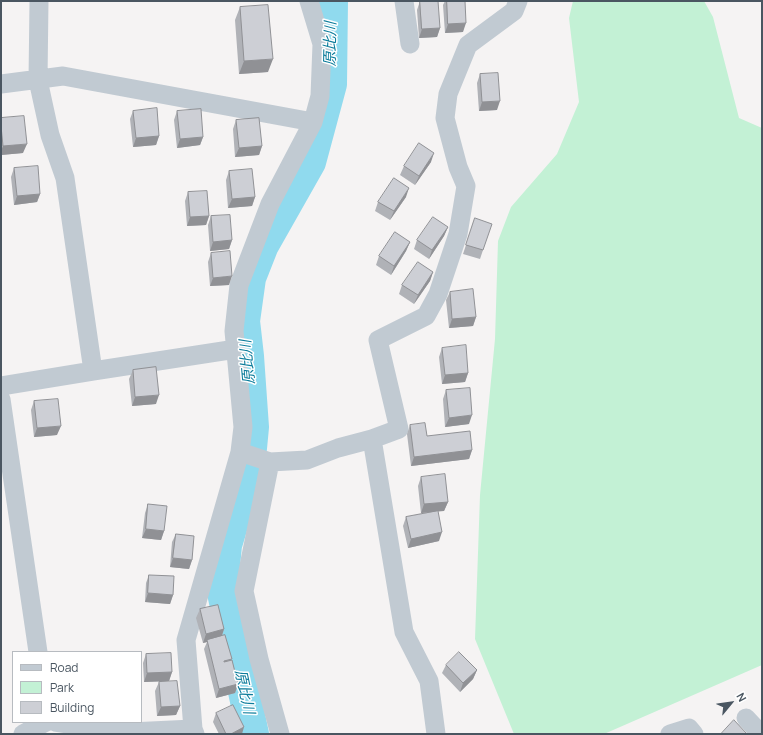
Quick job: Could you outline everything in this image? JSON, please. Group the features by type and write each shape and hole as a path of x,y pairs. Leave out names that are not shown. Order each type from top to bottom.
{"street":[{"path":"39,1 38,80 50,135 65,178 93,371"},
{"path":"62,723 130,732 194,731 186,640 240,452 243,427 234,331 240,285 270,204 313,122 320,96 322,44 309,1"},
{"path":"404,1 410,44"},
{"path":"240,452 270,462 307,460 338,448 372,439 399,429 378,340 426,316 438,294 458,234 466,186 458,167 445,118 448,94 468,45 514,11 518,1"},
{"path":"1,84 63,76 313,122"},
{"path":"1,386 236,349"},
{"path":"1,399 38,651"},
{"path":"372,439 404,632 429,681 436,734"},
{"path":"270,462 244,591 259,659 280,734"},
{"path":"746,718 761,734"},
{"path":"23,734 44,723"},
{"path":"670,734 689,728 694,734"}],"green space":[{"path":"573,1 704,1 713,17 739,118 762,128 762,665 604,734 514,734 475,639 480,495 495,339 498,241 511,207 557,154 579,102 569,18"}],"building":[{"path":"420,1 438,1 440,28 422,29"},
{"path":"447,1 465,1 466,23 448,24"},
{"path":"268,5 273,59 244,61 240,7"},
{"path":"498,73 500,101 482,102 480,74"},
{"path":"157,108 159,136 136,138 133,111"},
{"path":"201,109 203,137 180,139 177,111"},
{"path":"24,116 27,144 3,146 1,118"},
{"path":"259,118 262,146 239,148 236,120"},
{"path":"419,143 434,153 419,176 404,166"},
{"path":"38,166 40,194 17,196 14,168"},
{"path":"252,169 255,197 232,199 229,171"},
{"path":"394,178 409,188 394,211 378,202"},
{"path":"207,191 209,216 190,217 188,192"},
{"path":"230,215 232,240 213,242 211,216"},
{"path":"433,217 448,227 432,250 417,240"},
{"path":"475,218 492,224 483,250 466,245"},
{"path":"395,232 410,242 394,266 379,256"},
{"path":"230,251 232,276 213,278 211,253"},
{"path":"418,262 433,272 418,295 402,285"},
{"path":"473,289 476,317 452,319 450,292"},
{"path":"466,345 468,373 445,375 442,348"},
{"path":"156,367 159,395 135,397 133,370"},
{"path":"470,388 472,415 449,418 446,390"},
{"path":"58,399 61,426 37,428 34,401"},
{"path":"425,423 427,436 470,431 472,450 414,457 410,425"},
{"path":"445,474 448,502 424,504 421,477"},
{"path":"148,504 167,506 164,531 146,529"},
{"path":"438,511 442,532 411,539 406,517"},
{"path":"176,534 194,536 192,560 173,558"},
{"path":"149,575 174,576 173,595 148,593"},
{"path":"218,605 224,629 206,634 200,609"},
{"path":"225,635 232,659 224,662 232,660 238,684 219,689 207,640"},
{"path":"459,652 477,670 463,683 446,665"},
{"path":"171,653 172,672 147,673 146,654"},
{"path":"177,681 180,706 161,707 159,682"},
{"path":"233,705 244,727 231,734 226,734 216,713"},
{"path":"734,720 747,734 721,734"}],"waterway":[{"name":"原比川","path":"253,734 222,588 226,545 249,469 253,427 244,321 250,278 263,245 310,162 331,84 332,1"}]}
